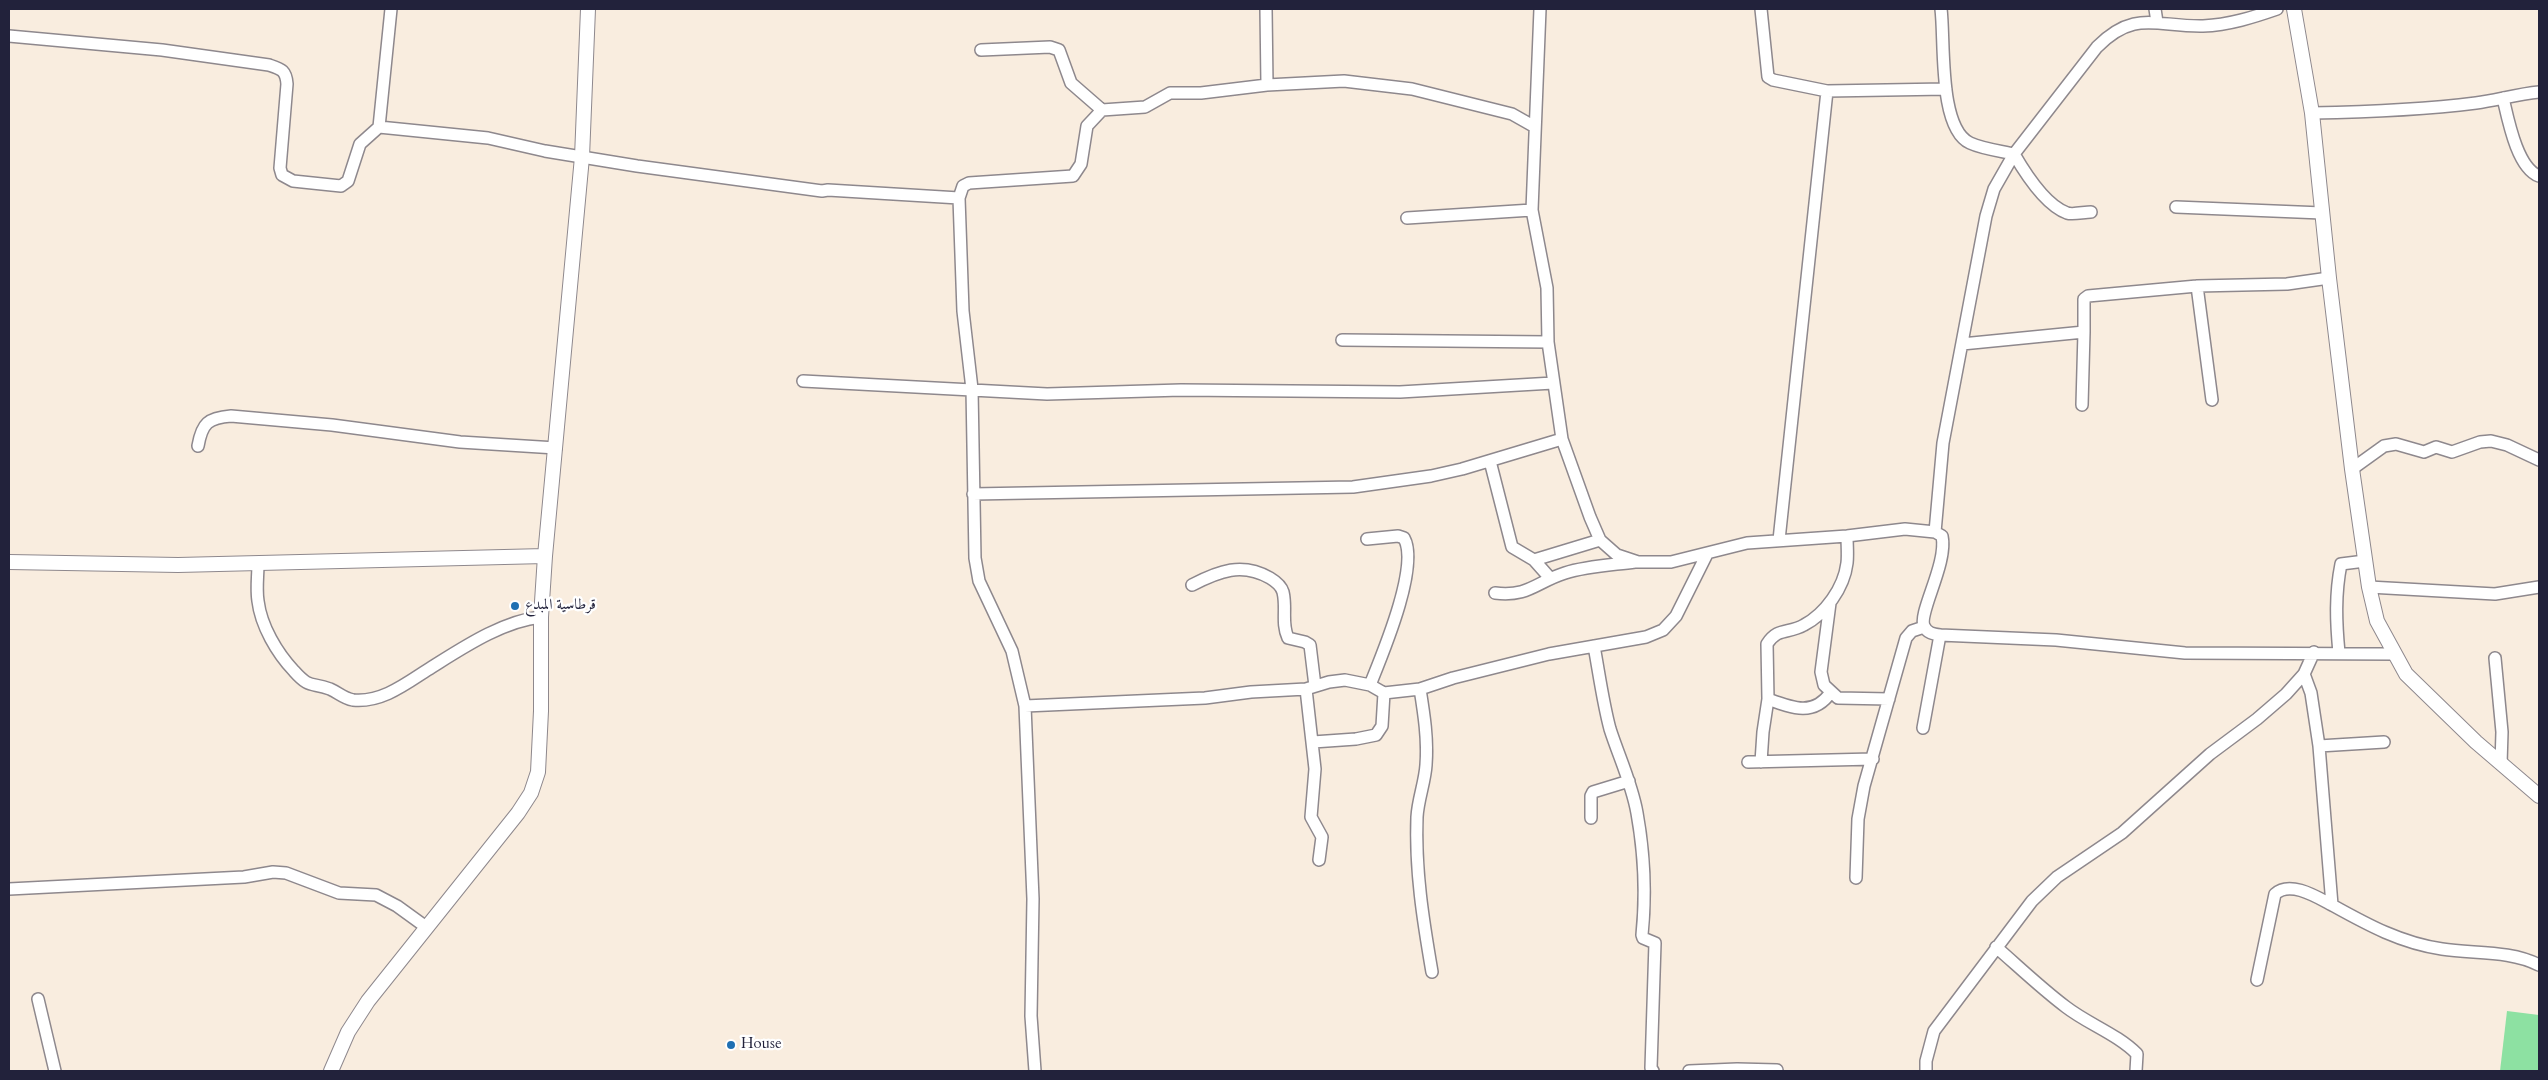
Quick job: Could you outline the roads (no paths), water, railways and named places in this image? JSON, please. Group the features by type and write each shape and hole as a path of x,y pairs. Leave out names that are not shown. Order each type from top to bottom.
{"street":[{"path":"9,36 162,50 269,65 282,70 287,75 287,84 280,168 282,174 293,181 345,185 348,182 360,144 379,127 391,9"},
{"path":"331,1071 348,1032 368,1001 518,814 536,782 541,711 541,617 545,556 582,157 588,9"},
{"path":"1266,9 1267,85"},
{"path":"1540,9 1532,210 1547,288 1548,342 1562,439 1600,540 1617,555 1638,562"},
{"path":"1760,9 1768,77 1826,92 1946,89"},
{"path":"1941,9 1946,89 1954,125 1959,135 1970,143 2014,154 2028,178 2068,213 2091,212"},
{"path":"2155,9 2157,22"},
{"path":"1935,532 1943,443 1966,313 1986,216 1994,189 2014,154 2090,55 2109,35 2124,26 2157,22 2203,26 2245,20 2278,9"},
{"path":"2294,9 2312,113 2329,278 2352,469 2369,587 2377,621 2406,674 2501,764 2539,796"},
{"path":"981,50 1050,47 1059,50 1071,84 1102,110"},
{"path":"1035,1071 1031,1016 1033,899 1025,706 1012,651 980,581 975,558 972,389 963,311 959,198 963,186 969,183 1073,176 1081,164 1087,126 1102,110 1145,107 1170,93 1210,92 1267,85 1344,81 1382,84 1412,89 1512,114 1535,127"},
{"path":"1779,540 1826,92"},
{"path":"2312,113 2394,112 2539,92"},
{"path":"2503,98 2515,143 2530,170 2539,176"},
{"path":"379,127 488,138 582,157 822,191 959,198"},
{"path":"2176,207 2322,213"},
{"path":"1407,218 1532,210"},
{"path":"2082,405 2084,298 2088,296 2197,286 2287,284 2329,278"},
{"path":"2197,286 2212,400"},
{"path":"1962,344 2084,332"},
{"path":"1342,340 1548,342"},
{"path":"804,381 887,387 972,389 1047,394 1181,390 1400,392 1553,383"},
{"path":"198,446 200,434 207,423 214,418 231,416 332,425 460,442 556,448"},
{"path":"973,494 1353,487 1431,476 1490,461 1562,439"},
{"path":"2352,469 2384,446 2396,444 2424,452 2436,447 2452,452 2480,442 2492,441 2539,460"},
{"path":"1490,461 1512,548 1534,560 1550,578"},
{"path":"1495,593 1512,595 1526,592 1550,578 1568,572 1638,562 1671,562 1747,543 1847,536 1905,529 1935,532 1942,536 1944,546 1938,574 1922,619 1924,627 1928,632 1940,635 2056,640 2185,653 2314,652 2395,654"},
{"path":"1367,538 1398,536 1404,538 1407,544 1405,575 1398,606 1390,635 1370,685"},
{"path":"1761,762 1768,699 1767,644 1778,632 1803,626 1830,603 1840,587 1847,564 1847,536"},
{"path":"1534,560 1600,540"},
{"path":"1025,706 1205,698 1251,692 1310,688 1345,680 1370,685 1384,693 1420,689 1453,678 1549,654 1646,637 1663,630 1676,616 1708,554"},
{"path":"9,562 178,566 545,556"},
{"path":"2339,653 2335,613 2336,585 2341,564 2365,561"},
{"path":"258,563 258,602 270,637 281,657 304,682 315,687 328,688 340,697 354,700 393,693 487,636 524,619 541,617"},
{"path":"1192,585 1226,570 1250,569 1273,580 1283,591 1285,609 1283,625 1288,638 1310,645 1310,688 1315,769 1311,817 1322,838 1319,860"},
{"path":"2369,587 2495,594 2539,587"},
{"path":"1830,603 1821,672 1824,685 1838,698 1889,699"},
{"path":"1856,878 1858,819 1864,786 1906,638 1912,632 1924,627"},
{"path":"1923,728 1940,635"},
{"path":"1594,646 1610,728 1629,781 1637,814 1642,850 1644,913 1642,935 1643,938 1655,943 1651,1068 1653,1071"},
{"path":"1926,1071 1926,1060 1934,1031 2032,901 2057,877 2122,833 2210,754 2257,719 2286,694 2304,674 2314,652"},
{"path":"2495,658 2502,732 2501,764"},
{"path":"2304,674 2311,693 2319,746 2332,905"},
{"path":"1420,689 1426,724 1426,763 1417,816 1419,883 1420,905 1432,972"},
{"path":"1768,699 1803,710 1818,705 1831,692"},
{"path":"1313,742 1356,739 1376,734 1382,726 1384,693"},
{"path":"2319,746 2384,742"},
{"path":"1748,762 1873,759"},
{"path":"1591,818 1591,793 1629,781"},
{"path":"9,889 244,877 273,872 286,873 339,892 376,895 397,906 426,927"},
{"path":"2257,980 2275,894 2280,889 2288,888 2316,897 2389,935 2411,943 2513,958 2539,965"},
{"path":"1996,948 2066,1007 2097,1028 2127,1044 2137,1054 2136,1071"},
{"path":"38,998 55,1071"},
{"path":"1689,1071 1777,1070"}],"place":[{"name":"قرطاسية المبدع","path":"515,606"},
{"name":"House","path":"731,1045"}]}
